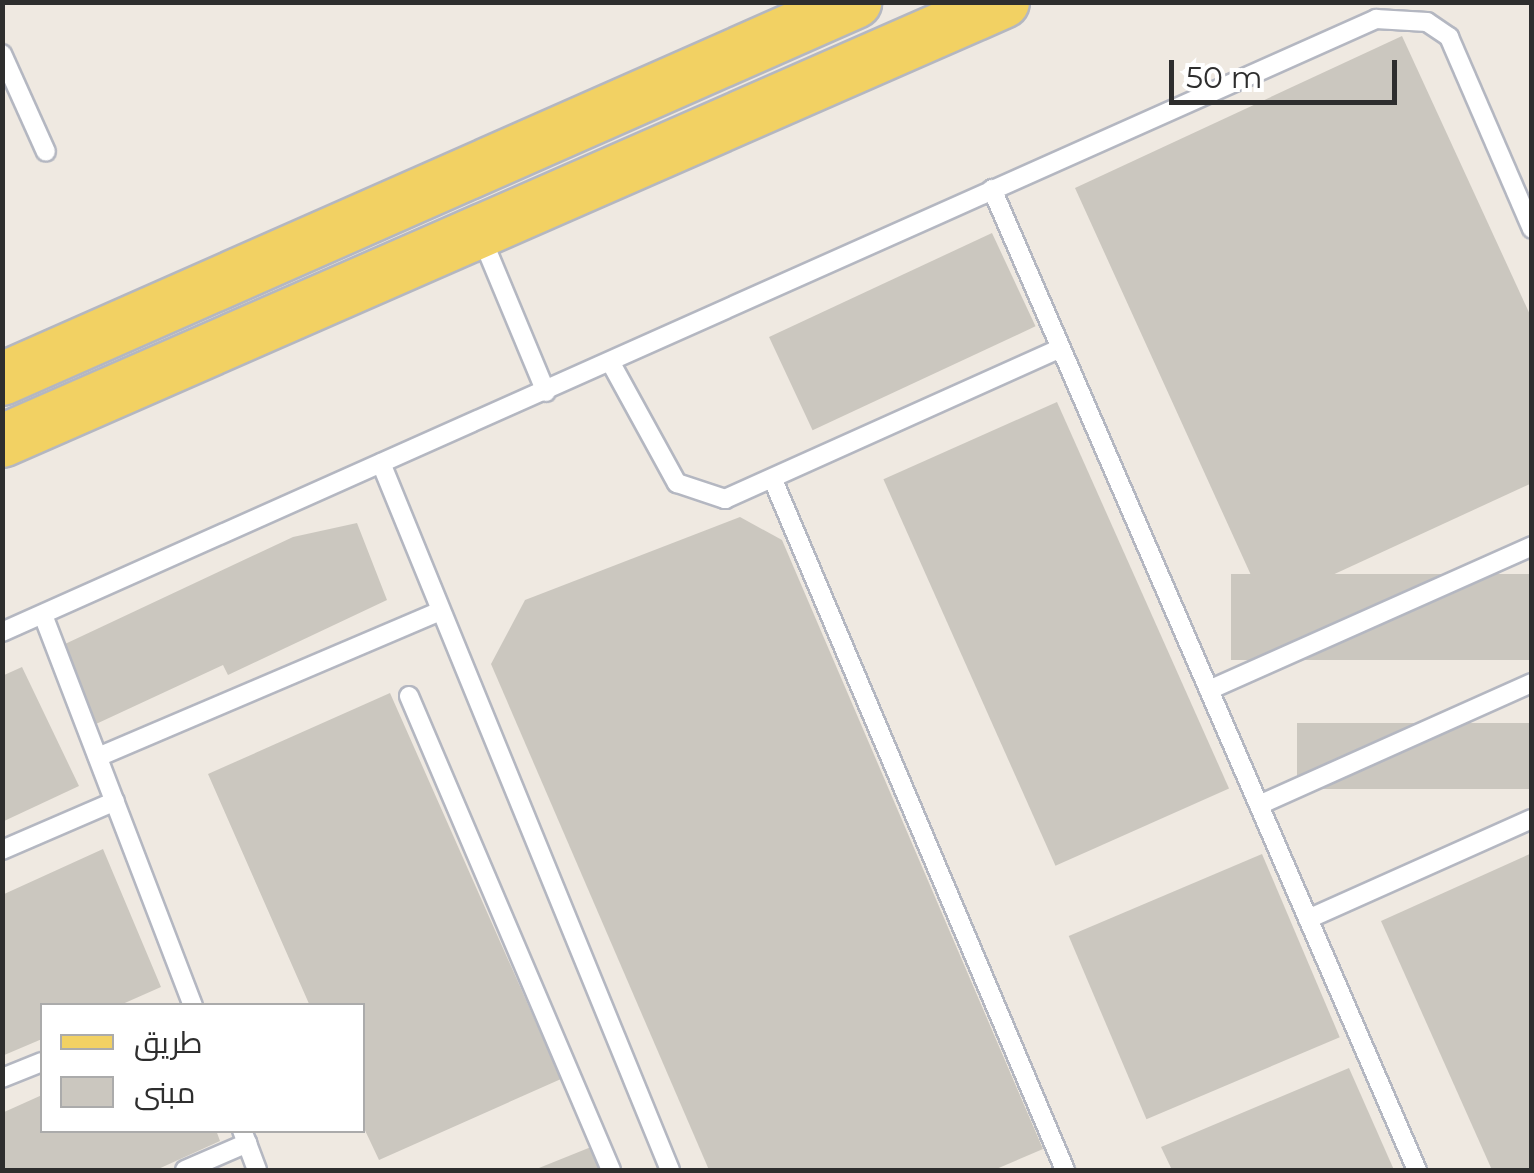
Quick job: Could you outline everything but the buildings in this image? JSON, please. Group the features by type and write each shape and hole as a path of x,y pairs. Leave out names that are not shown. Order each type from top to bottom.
{"main road":[{"path":"2,379 854,2"},
{"path":"2,440 1003,2"}],"lane":[{"path":"2,632 612,365 992,189 1376,19 1400,16 1449,37 1532,229"},
{"path":"2,54 46,152"},
{"path":"992,189 1418,1170"},
{"path":"480,231 546,392"},
{"path":"612,365 677,483 724,499 1061,348"},
{"path":"381,464 436,613 670,1170"},
{"path":"773,480 1065,1170"},
{"path":"1209,690 1532,546"},
{"path":"98,757 436,613"},
{"path":"43,615 188,1003"},
{"path":"1259,806 1532,684"},
{"path":"409,696 611,1170"},
{"path":"2,850 115,801"},
{"path":"1308,919 1532,819"},
{"path":"2,1078 40,1063"},
{"path":"185,1170 244,1137 257,1170"}]}
